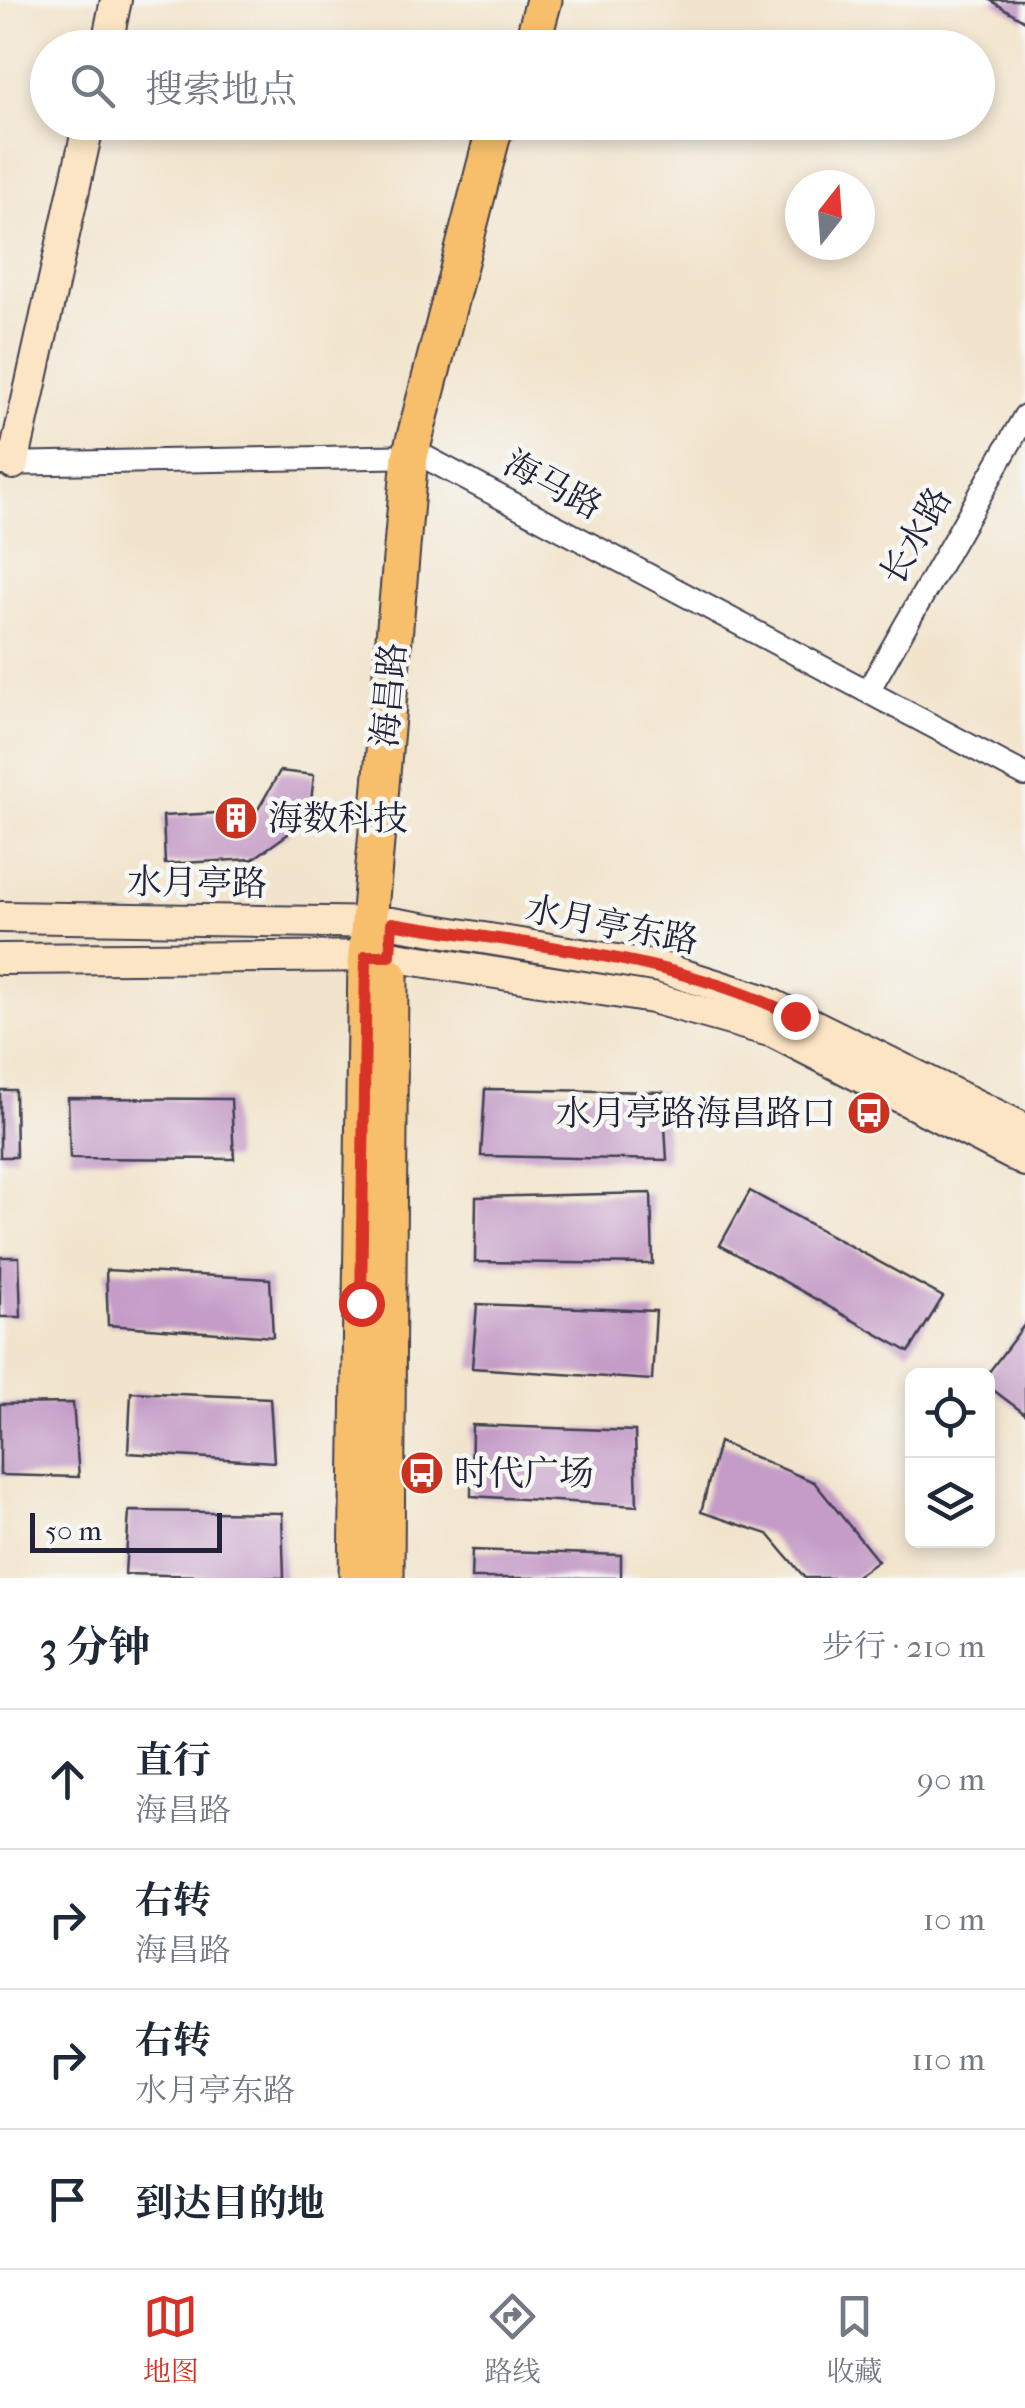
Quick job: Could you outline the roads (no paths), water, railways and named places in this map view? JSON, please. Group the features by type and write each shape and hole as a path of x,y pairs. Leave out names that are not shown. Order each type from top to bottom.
{"main road":[{"path":"110,30 116,0"},
{"path":"520,30 528,0"},
{"path":"536,30 544,0"},
{"path":"6,464 85,140"},
{"name":"海昌路","path":"357,1578 380,939 416,456 492,140"},
{"name":"海昌路","path":"416,456 507,140"},
{"name":"水月亭路","path":"0,918 380,939"},
{"path":"0,959 380,939"},
{"name":"海昌路","path":"380,939 386,1578"},
{"name":"水月亭东路","path":"380,939 659,967 763,1000 1025,1129"},
{"name":"水月亭东路","path":"380,939 652,998 772,1032 1025,1161"}],"street":[{"name":"长水路","path":"868,691 1025,416"},
{"name":"海马路","path":"6,464 416,456 1025,774"}],"place":[{"name":"海数科技","path":"236,818"},
{"name":"水月亭路海昌路口","path":"869,1113"},
{"name":"时代广场","path":"422,1473"}]}
